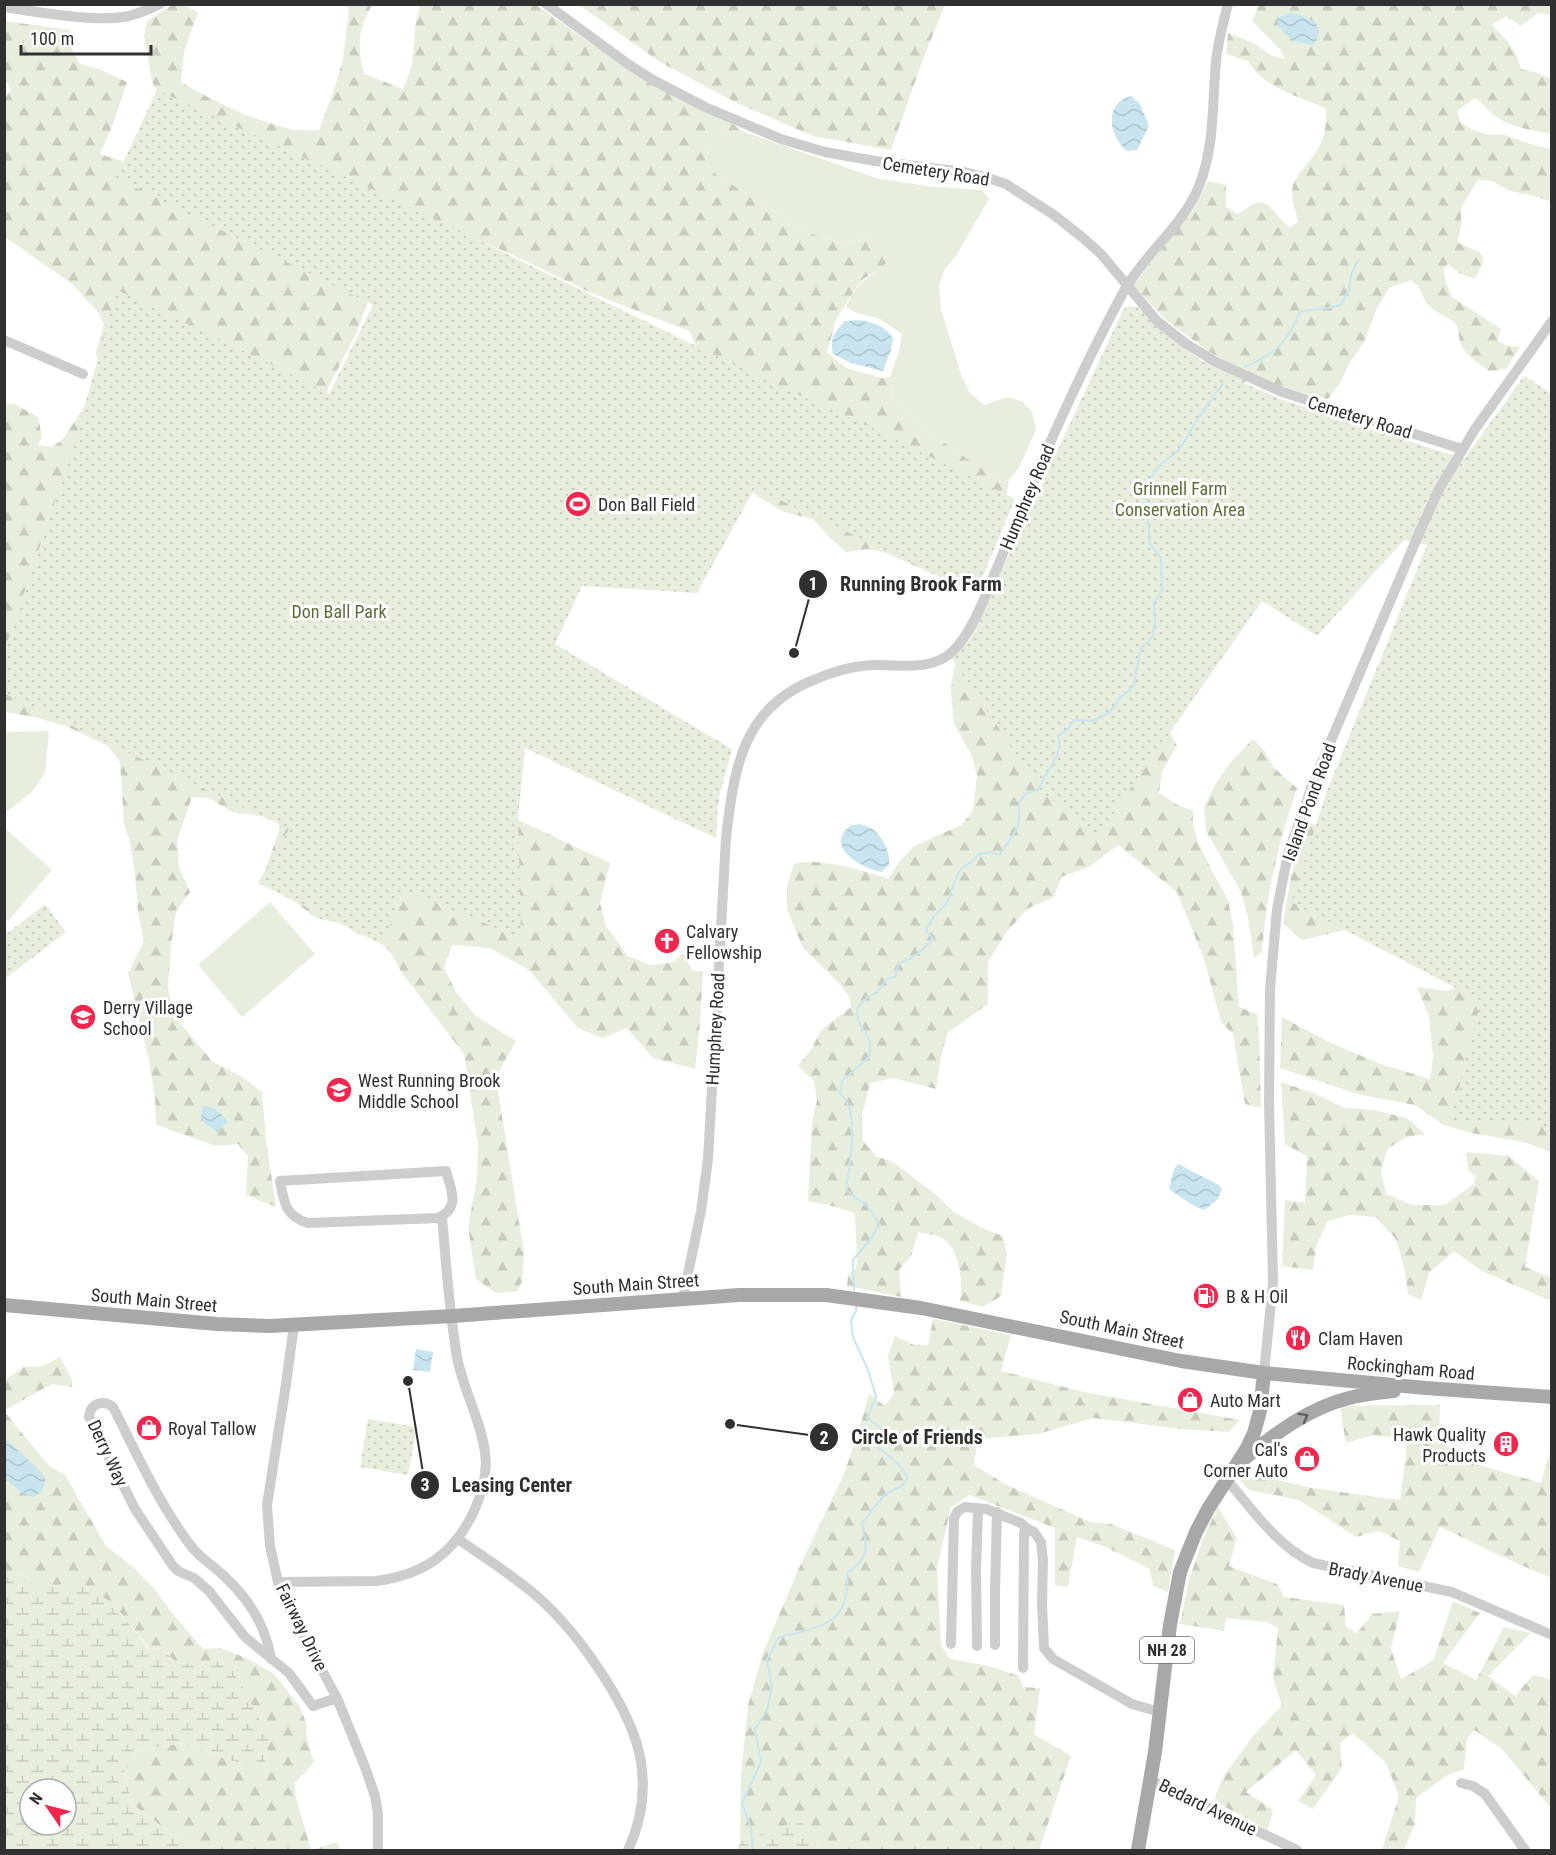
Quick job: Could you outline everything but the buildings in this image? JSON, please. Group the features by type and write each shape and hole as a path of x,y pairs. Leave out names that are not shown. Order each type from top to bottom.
{"main road":[{"name":"South Main Street","path":"4,1305 217,1324 294,1325 451,1316 683,1298 767,1294 826,1295 967,1316 1181,1361 1264,1373"},
{"name":"Rockingham Road","path":"1264,1373 1551,1397"},
{"name":"NH 28","path":"1138,1851 1180,1572 1196,1532 1247,1448 1258,1422 1264,1373"},
{"name":"NH 28","path":"1239,1462 1297,1421 1332,1403 1363,1395 1426,1388"}],"street":[{"path":"4,7 110,18 130,16 160,4"},
{"name":"Cemetery Road","path":"546,4 653,80 705,106 781,139 825,152 964,172 1006,184 1035,202 1082,237 1101,254 1157,321 1200,353 1229,369 1282,392 1462,449"},
{"name":"Humphrey Road","path":"683,1298 701,1211 708,1159 726,838 738,763 756,724 769,707 783,695 809,681 856,667 911,666 944,659 966,634 1056,428 1127,286 1181,216 1199,188 1211,143 1217,54 1228,4"},
{"name":"Island Pond Road","path":"1264,1373 1271,1317 1273,1274 1269,1090 1270,998 1273,942 1281,883 1295,832 1313,783 1440,489 1462,449 1551,321"},
{"path":"4,340 83,374"},
{"path":"446,1172 453,1200 451,1208 442,1216 308,1223 287,1210 280,1181 446,1172"},
{"path":"278,1582 364,1582 389,1580 417,1571 429,1565 458,1539 479,1498 486,1468 485,1454 462,1378 451,1316 442,1216"},
{"name":"Fairway Drive","path":"294,1325 267,1505 270,1546 278,1582 295,1622 337,1698 375,1796 379,1825 378,1851"},
{"name":"Derry Way","path":"271,1659 265,1632 250,1606 226,1577 192,1547 157,1494 112,1407 103,1402 97,1404 92,1408 88,1417 135,1509 173,1566 194,1578 209,1591 245,1637 271,1659 289,1673 313,1706 337,1698"},
{"name":"Brady Avenue","path":"1227,1480 1280,1541 1296,1554 1313,1563 1452,1592 1551,1635"},
{"path":"951,1644 954,1518 958,1511 965,1507 997,1512 1021,1523 1034,1532 1041,1542 1044,1648 1048,1653 1053,1659 1132,1704 1160,1712"},
{"path":"977,1646 978,1508"},
{"path":"995,1645 997,1512"},
{"path":"1023,1668 1024,1533 1026,1528"},
{"path":"458,1539 540,1599 589,1655 618,1703 636,1741 643,1777 642,1811 628,1851"},
{"name":"Bedard Avenue","path":"1150,1780 1297,1851"},
{"path":"1461,1783 1479,1789 1485,1794 1525,1851"}],"green space":[{"path":"172,5 184,5 198,12 184,52 181,82 236,110 295,130 319,130 343,59 349,11 347,5 372,5 360,38 360,55 364,74 403,89 412,65 420,5 536,5 633,73 682,101 730,122 742,131 719,134 712,141 705,163 714,173 806,232 844,244 870,234 881,237 889,246 887,262 878,271 863,279 836,320 827,352 846,368 882,378 890,377 893,399 920,426 1001,482 1009,480 1005,505 965,588 884,552 867,549 846,552 813,519 784,512 698,455 698,349 689,331 589,292 513,255 167,108 152,82 144,35 147,21"},
{"path":"579,5 945,5 891,150 813,136 735,102 660,62"},
{"path":"1259,5 1551,5 1551,15 1538,13 1521,26 1506,16 1492,25 1514,50 1521,69 1551,79 1551,134 1509,124 1494,115 1475,98 1457,111 1460,122 1471,129 1485,134 1504,135 1551,149 1551,202 1510,191 1492,181 1478,180 1461,208 1458,243 1480,252 1484,259 1475,279 1459,273 1448,264 1443,269 1452,297 1501,329 1497,340 1505,345 1520,347 1506,369 1489,371 1469,356 1461,345 1456,324 1430,307 1419,288 1411,280 1389,288 1377,308 1364,342 1328,399 1287,389 1245,372 1208,351 1167,321 1133,285 1193,210 1208,181 1226,185 1226,207 1238,214 1256,202 1267,204 1289,228 1299,221 1292,195 1293,186 1296,178 1322,141 1326,108 1282,90 1262,77 1248,61 1226,54 1228,33 1253,43 1272,56 1285,59 1280,49 1252,21"},
{"path":"5,21 70,30 73,51 80,64 99,69 127,82 100,154 138,166 371,294 356,334 331,382 307,441 720,792 716,818 537,745 524,749 512,817 610,863 600,903 606,926 628,956 650,965 674,962 683,954 693,971 703,971 695,1069 653,1058 627,1028 602,1038 578,1028 529,970 490,948 452,945 444,968 456,992 476,1016 516,1041 498,1073 498,1091 524,1253 522,1282 517,1291 496,1293 476,1279 468,1227 477,1178 478,1145 464,1054 402,973 391,953 375,935 359,935 343,924 316,918 290,898 269,887 263,876 279,831 280,819 232,812 209,798 192,797 177,840 179,867 190,892 176,911 168,985 171,1012 212,1061 242,1077 262,1092 266,1140 276,1207 246,1195 248,1156 238,1144 216,1146 156,1124 155,1097 149,1060 128,973 144,941 138,912 130,842 124,823 120,762 108,746 68,727 34,717 5,712 5,404 15,404 38,417 42,437 38,445 52,447 63,439 90,398 99,372 96,352 104,324 98,312 71,283 5,237 4,99 11,90 5,79"},
{"name":"Don Ball Park","path":"157,90 400,202 768,381 868,426 1015,499 976,593 755,488 697,593 582,586 555,644 732,749 718,801 716,838 525,748 518,817 521,938 403,890 383,945 258,883 289,829 5,694 5,649 73,448 117,290 329,394 373,305 116,178"},
{"path":"742,131 876,178 927,186 982,190 989,199 956,256 945,269 939,285 941,309 961,374 969,392 984,405 1008,397 1023,402 1032,412 1036,430 1019,468 1009,480 1001,482 920,426 893,399 890,377 902,334 880,319 854,312 846,307 859,286 878,271 870,234 844,244 806,232 714,173 705,163 715,137 725,132"},
{"name":"Grinnell Farm Conservation Area","path":"1129,306 1139,307 1184,348 1213,369 1280,399 1464,459 1524,376 1551,393 1551,1131 1536,1124 1450,1122 1481,1001 1291,902 1328,788 1427,545 1404,540 1317,636 1262,601 1098,835 1042,792 952,659 969,640 1123,310"},
{"path":"1205,359 1246,381 1230,395 1167,727 1177,746 1162,771 1159,793 1193,811 1197,839 1228,900 1233,926 1239,1007 1257,1014 1261,1108 1245,1104 1233,1034 1221,1022 1204,959 1177,892 1118,845 1089,867 1061,877 1054,897 1027,909 1006,933 988,962 988,1004 947,1033 936,1089 893,1078 870,1083 862,1116 863,1141 876,1156 893,1162 934,1193 954,1212 982,1228 1003,1236 1007,1254 1001,1296 983,1307 960,1301 959,1266 953,1250 940,1237 918,1232 911,1256 899,1270 901,1297 847,1286 848,1275 856,1268 857,1260 855,1213 808,1201 812,1123 817,1100 814,1081 798,1066 812,1048 821,1030 851,1007 849,996 840,984 803,948 787,909 787,886 794,864 828,863 854,868 888,879 899,862 914,846 961,825 973,811 977,775 972,756 954,724 951,688 954,668 960,657 1198,373"},
{"path":"49,731 45,773 32,792 5,812 5,732"},
{"path":"1253,739 1264,750 1274,768 1297,788 1274,868 1262,952 1254,958 1248,917 1241,892 1206,831 1204,807 1215,785 1231,762"},
{"path":"1308,822 1341,837 1380,922 1302,940 1283,923 1291,876"},
{"path":"5,828 52,870 8,921 4,918"},
{"path":"270,902 315,954 242,1017 198,965"},
{"path":"45,904 66,932 5,979 5,935"},
{"path":"1482,977 1551,1083 1551,1152 1524,1142 1471,1133 1442,1124 1415,1105 1358,1094 1280,1068 1282,1017 1327,1041 1380,1064 1430,1079 1433,1057 1429,1016 1417,987 1447,991"},
{"path":"1281,1082 1313,1093 1345,1108 1374,1110 1407,1118 1425,1134 1407,1137 1387,1149 1381,1171 1386,1194 1412,1205 1445,1205 1474,1184 1476,1176 1468,1170 1466,1152 1509,1156 1539,1181 1525,1267 1551,1277 1551,1301 1482,1271 1454,1251 1429,1273 1421,1300 1408,1294 1405,1271 1396,1239 1376,1217 1349,1215 1328,1221 1316,1246 1313,1270 1282,1266 1285,1200 1305,1203 1307,1156 1285,1144"},
{"path":"933,1319 1011,1335 1001,1371 1084,1392 1240,1420 1229,1432 1182,1429 1093,1418 1038,1434 978,1439 974,1465 1005,1484 1090,1522 1111,1524 1175,1550 1168,1592 1153,1586 1150,1569 1106,1547 1077,1537 1068,1587 1055,1585 1055,1528 969,1495 951,1507 937,1568 941,1645 950,1659 989,1666 1019,1676 1023,1687 1040,1688 1034,1734 1071,1756 1039,1850 818,1850 819,1845 800,1821 740,1842 741,1776 748,1705 764,1650 799,1568 844,1474 869,1394 885,1406 894,1393 888,1356 895,1336 914,1345 928,1345"},
{"path":"60,1357 72,1380 72,1387 52,1384 5,1410 5,1380 23,1367 43,1366"},
{"path":"1440,1405 1439,1440 1462,1460 1541,1483 1551,1448 1551,1578 1440,1527 1419,1572 1398,1566 1400,1541 1379,1531 1356,1537 1299,1500 1249,1490 1240,1480 1260,1476 1312,1488 1400,1500 1408,1439 1374,1435 1346,1443 1340,1406"},
{"path":"4,1411 49,1466 65,1475 106,1546 153,1587 203,1649 221,1648 248,1659 274,1674 299,1705 307,1725 306,1735 314,1762 295,1783 295,1794 311,1850 205,1850 165,1829 132,1804 124,1772 136,1752 181,1743 248,1766 264,1766 269,1740 227,1661 178,1664 161,1648 149,1649 113,1603 35,1586 24,1573 5,1578"},
{"path":"368,1419 417,1427 408,1475 360,1467"},
{"path":"1218,1507 1237,1538 1229,1566 1277,1584 1284,1597 1344,1605 1346,1627 1357,1633 1372,1614 1400,1611 1391,1649 1401,1679 1433,1661 1453,1601 1480,1613 1443,1663 1476,1680 1504,1627 1531,1633 1488,1676 1515,1696 1533,1675 1551,1679 1551,1808 1502,1749 1474,1730 1467,1739 1464,1769 1446,1776 1416,1798 1415,1823 1404,1850 1382,1850 1399,1796 1386,1763 1353,1733 1340,1743 1342,1768 1313,1809 1298,1801 1316,1775 1296,1750 1246,1792 1273,1810 1268,1830 1214,1801 1223,1777 1253,1736 1282,1705 1273,1678 1278,1628 1267,1622 1226,1618 1224,1631 1180,1624 1188,1583 1202,1541"},
{"path":"24,1573 35,1586 80,1583 113,1603 148,1649 161,1648 178,1664 227,1661 269,1740 264,1766 248,1766 181,1743 136,1752 124,1772 132,1804 165,1829 205,1850 5,1850 5,1578"},
{"path":"800,1820 819,1845 818,1850 737,1850 740,1842"},
{"path":"337,1842 341,1850 311,1850"}],"water":[{"path":"1289,13 1309,18 1318,26 1318,38 1313,45 1292,40 1278,25 1278,18"},
{"path":"1131,96 1140,104 1149,126 1137,150 1127,151 1116,137 1112,121 1116,106"},
{"path":"859,320 878,325 893,338 883,371 851,363 833,354 832,339 838,329 845,321"},
{"path":"852,825 869,827 883,840 888,853 889,865 881,872 863,866 847,855 842,848 841,840 844,833"},
{"path":"203,1106 217,1111 228,1122 217,1132 205,1124 201,1116"},
{"path":"1178,1164 1219,1185 1222,1189 1217,1200 1204,1210 1169,1189 1174,1169"},
{"path":"416,1349 433,1352 430,1372 413,1370"},
{"path":"4,1437 41,1472 45,1481 42,1491 34,1497 24,1494 5,1479"}],"waterway":[{"path":"1245,367 1273,352 1290,332 1300,312 1340,305 1349,290 1351,275 1358,260"},
{"path":"854,1290 853,1260 880,1224 867,1206 846,1190 852,1147 852,1124 851,1114 845,1099 840,1094 842,1081 870,1056 870,1041 858,1021 857,1008 865,999 877,992 887,979 895,977 899,963 918,954 933,939 926,930 934,916 947,903 962,868 979,854 990,852 1000,855 1018,826 1019,802 1027,793 1039,789 1056,757 1058,736 1069,728 1074,720 1093,721 1110,712 1120,698 1134,686 1140,650 1152,637 1155,623 1154,603 1162,590 1161,558 1150,544 1145,486 1160,465 1179,450 1223,383"},
{"path":"753,1850 751,1828 742,1803 761,1762 755,1729 767,1710 772,1687 767,1660 778,1638 819,1626 838,1614 844,1604 847,1591 847,1573 864,1557 866,1546 862,1523 885,1494 902,1486 908,1477 897,1463 878,1447 883,1429 867,1418 876,1397 868,1370 853,1337 851,1320 856,1307"}],"place":[{"name":"Don Ball Field","path":"578,504"},
{"name":"Running Brook Farm","path":"794,653"},
{"name":"Calvary Fellowship","path":"667,941"},
{"name":"Derry Village School","path":"83,1017"},
{"name":"West Running Brook Middle School","path":"339,1090"},
{"name":"B & H Oil","path":"1206,1296"},
{"name":"Clam Haven","path":"1298,1338"},
{"name":"Leasing Center","path":"408,1381"},
{"name":"Auto Mart","path":"1190,1400"},
{"name":"Circle of Friends","path":"730,1424"},
{"name":"Royal Tallow","path":"149,1428"},
{"name":"Hawk Quality Products","path":"1506,1444"},
{"name":"Cal's Corner Auto","path":"1307,1459"}]}
